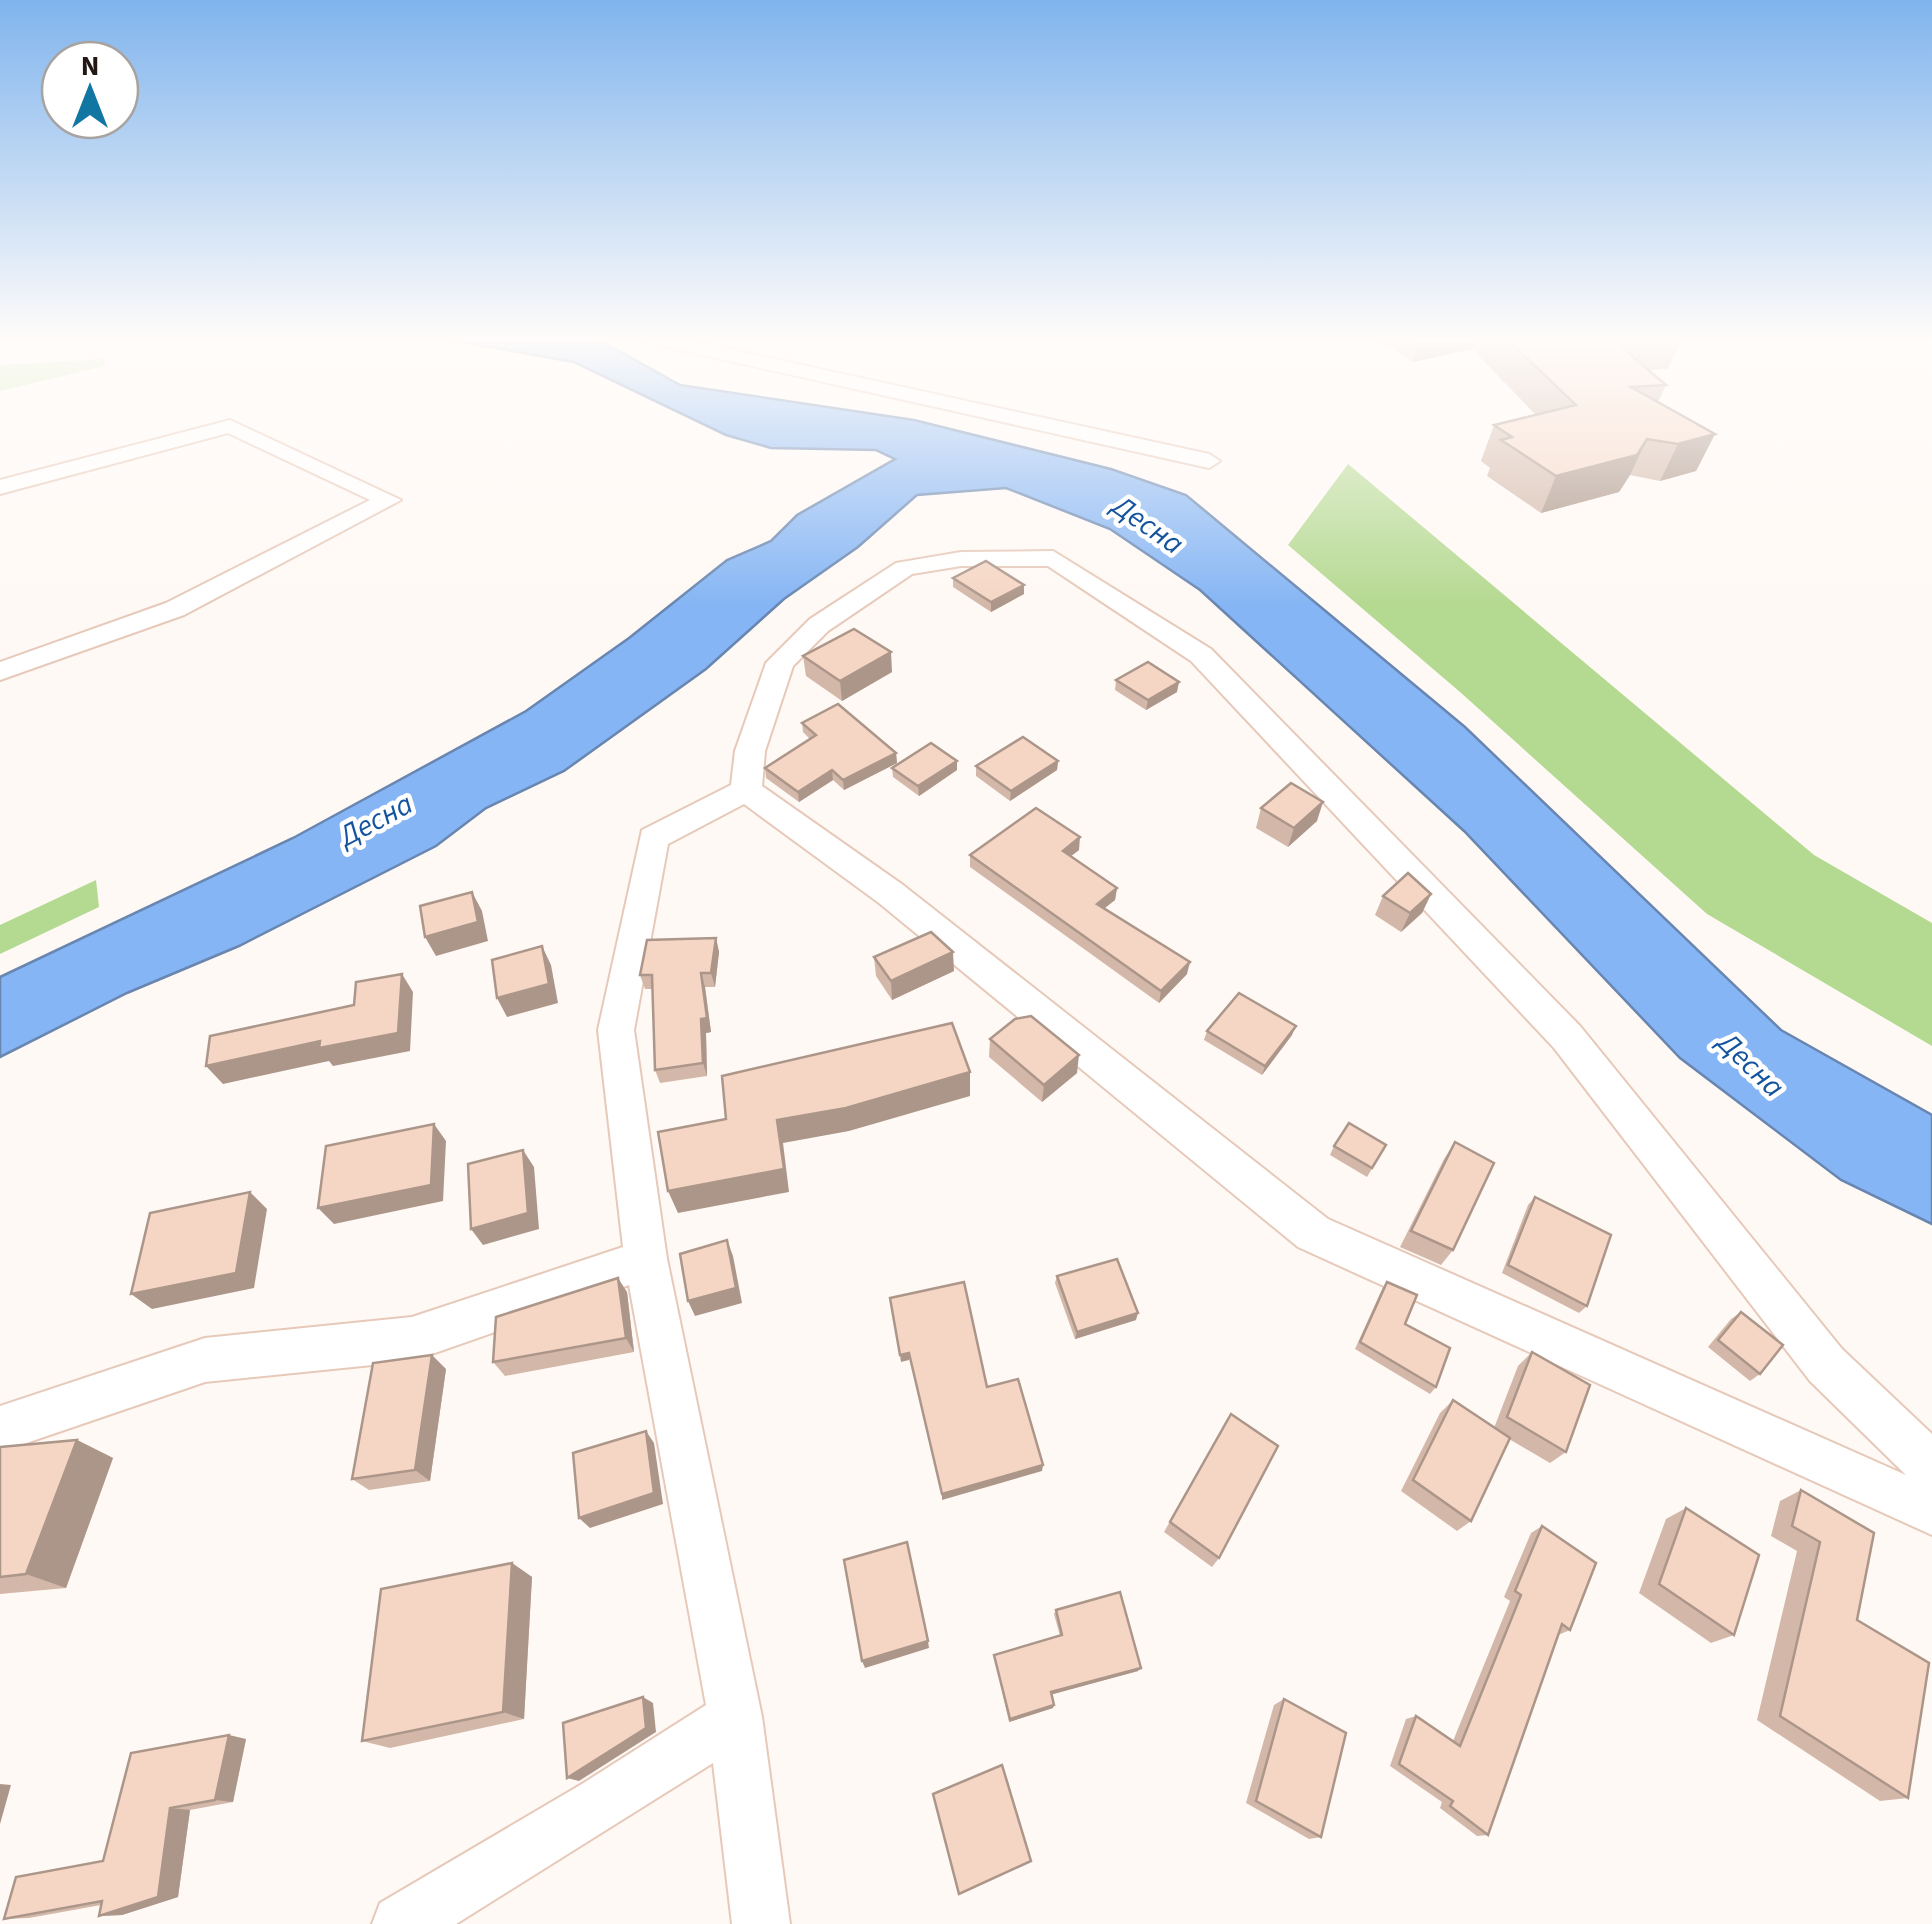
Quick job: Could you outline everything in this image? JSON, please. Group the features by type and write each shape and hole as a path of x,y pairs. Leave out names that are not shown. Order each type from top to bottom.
{"street":[{"path":"0,487 227,427"},
{"path":"0,671 175,609 389,500 232,427"},
{"path":"1054,427 1209,461"},
{"path":"746,790 750,751 780,662 819,626 905,568 961,559 1053,558 1201,655 1567,1037 1826,1365 1932,1467"},
{"path":"746,790 653,838 616,1030 646,1258 735,1717 761,1924"},
{"path":"746,790 891,894 1313,1232 1932,1511"},
{"path":"0,1429 205,1360 412,1338 646,1258"},
{"path":"401,1924 602,1804 735,1717"}],"green space":[{"path":"1348,464 1814,855 1932,923 1932,1046 1707,914 1460,692 1288,545"},
{"path":"96,880 99,907 0,954 0,925"}],"water":[{"name":"Десна","path":"709,427 941,427 1111,469 1186,495 1465,727 1781,1030 1932,1115 1932,1224 1841,1180 1680,1058 1464,831 1200,590 1110,529 1006,488 917,495 858,547 784,599 706,669 564,771 486,808 436,846 239,946 127,993 0,1057 0,977 293,838 526,711 629,638 727,560 771,541 797,515 895,459 876,450 771,448"}],"building":[{"path":"1497,427 1702,427 1715,434 1678,444 1647,439 1637,455 1556,476 1501,440 1512,437"},
{"path":"986,561 1024,585 991,602 953,578"},
{"path":"854,629 891,652 840,681 803,656"},
{"path":"1148,662 1179,682 1148,700 1116,680"},
{"path":"838,704 896,753 843,780 832,770 798,792 765,768 816,735 802,723"},
{"path":"1023,737 1058,761 1011,791 976,766"},
{"path":"931,743 957,761 918,786 892,768"},
{"path":"1291,783 1323,802 1294,828 1261,808"},
{"path":"1036,808 1080,837 1063,851 1117,888 1097,904 1190,962 1161,991 970,855"},
{"path":"1408,873 1431,894 1410,913 1383,896"},
{"path":"472,892 478,922 425,937 420,906"},
{"path":"931,932 953,952 891,981 874,957"},
{"path":"716,938 711,973 701,973 707,1018 701,1019 703,1063 655,1070 652,975 640,975 647,940"},
{"path":"542,946 549,984 497,998 492,960"},
{"path":"402,974 398,1033 319,1048 320,1041 206,1066 210,1036 354,1005 356,982"},
{"path":"1239,993 1296,1026 1265,1066 1207,1031"},
{"path":"1031,1016 1079,1055 1044,1085 990,1039 1015,1019"},
{"path":"952,1023 970,1072 846,1108 777,1120 784,1169 668,1191 658,1132 726,1119 722,1076"},
{"path":"1349,1123 1386,1145 1372,1168 1334,1146"},
{"path":"434,1124 431,1185 318,1208 326,1146"},
{"path":"1455,1142 1494,1163 1453,1250 1411,1231"},
{"path":"523,1150 528,1213 471,1229 468,1164"},
{"path":"250,1192 236,1273 131,1294 150,1213"},
{"path":"1535,1197 1611,1235 1587,1306 1508,1265"},
{"path":"727,1240 736,1288 688,1301 680,1254"},
{"path":"1117,1259 1138,1313 1077,1332 1057,1276"},
{"path":"618,1278 626,1338 493,1362 496,1317"},
{"path":"964,1282 987,1387 1018,1379 1043,1465 942,1494 909,1353 900,1355 890,1298"},
{"path":"1387,1282 1417,1295 1405,1324 1450,1348 1436,1387 1360,1342"},
{"path":"1741,1312 1783,1345 1760,1374 1718,1340"},
{"path":"1532,1352 1590,1385 1566,1452 1507,1417"},
{"path":"432,1355 415,1470 352,1479 373,1363"},
{"path":"1453,1400 1510,1438 1471,1521 1413,1480"},
{"path":"1231,1414 1278,1446 1219,1558 1170,1522"},
{"path":"646,1431 654,1493 579,1518 573,1453"},
{"path":"77,1440 26,1574 0,1577 0,1447"},
{"path":"1801,1490 1874,1533 1857,1620 1929,1663 1908,1798 1780,1716 1820,1542 1792,1526"},
{"path":"1686,1508 1759,1555 1734,1635 1659,1584"},
{"path":"1542,1526 1596,1563 1570,1630 1562,1624 1488,1835 1450,1806 1453,1801 1399,1764 1416,1716 1460,1746 1521,1595 1515,1591"},
{"path":"907,1542 928,1641 862,1661 844,1560"},
{"path":"512,1563 503,1712 362,1741 381,1589"},
{"path":"1120,1592 1141,1668 1051,1692 1054,1705 1010,1719 994,1655 1062,1635 1056,1610"},
{"path":"643,1697 646,1728 567,1778 563,1723"},
{"path":"1284,1699 1346,1733 1321,1837 1256,1801"},
{"path":"229,1735 215,1800 170,1808 158,1897 99,1916 102,1901 4,1919 16,1877 103,1861 131,1753"},
{"path":"1002,1765 1031,1861 959,1894 933,1794"}]}
